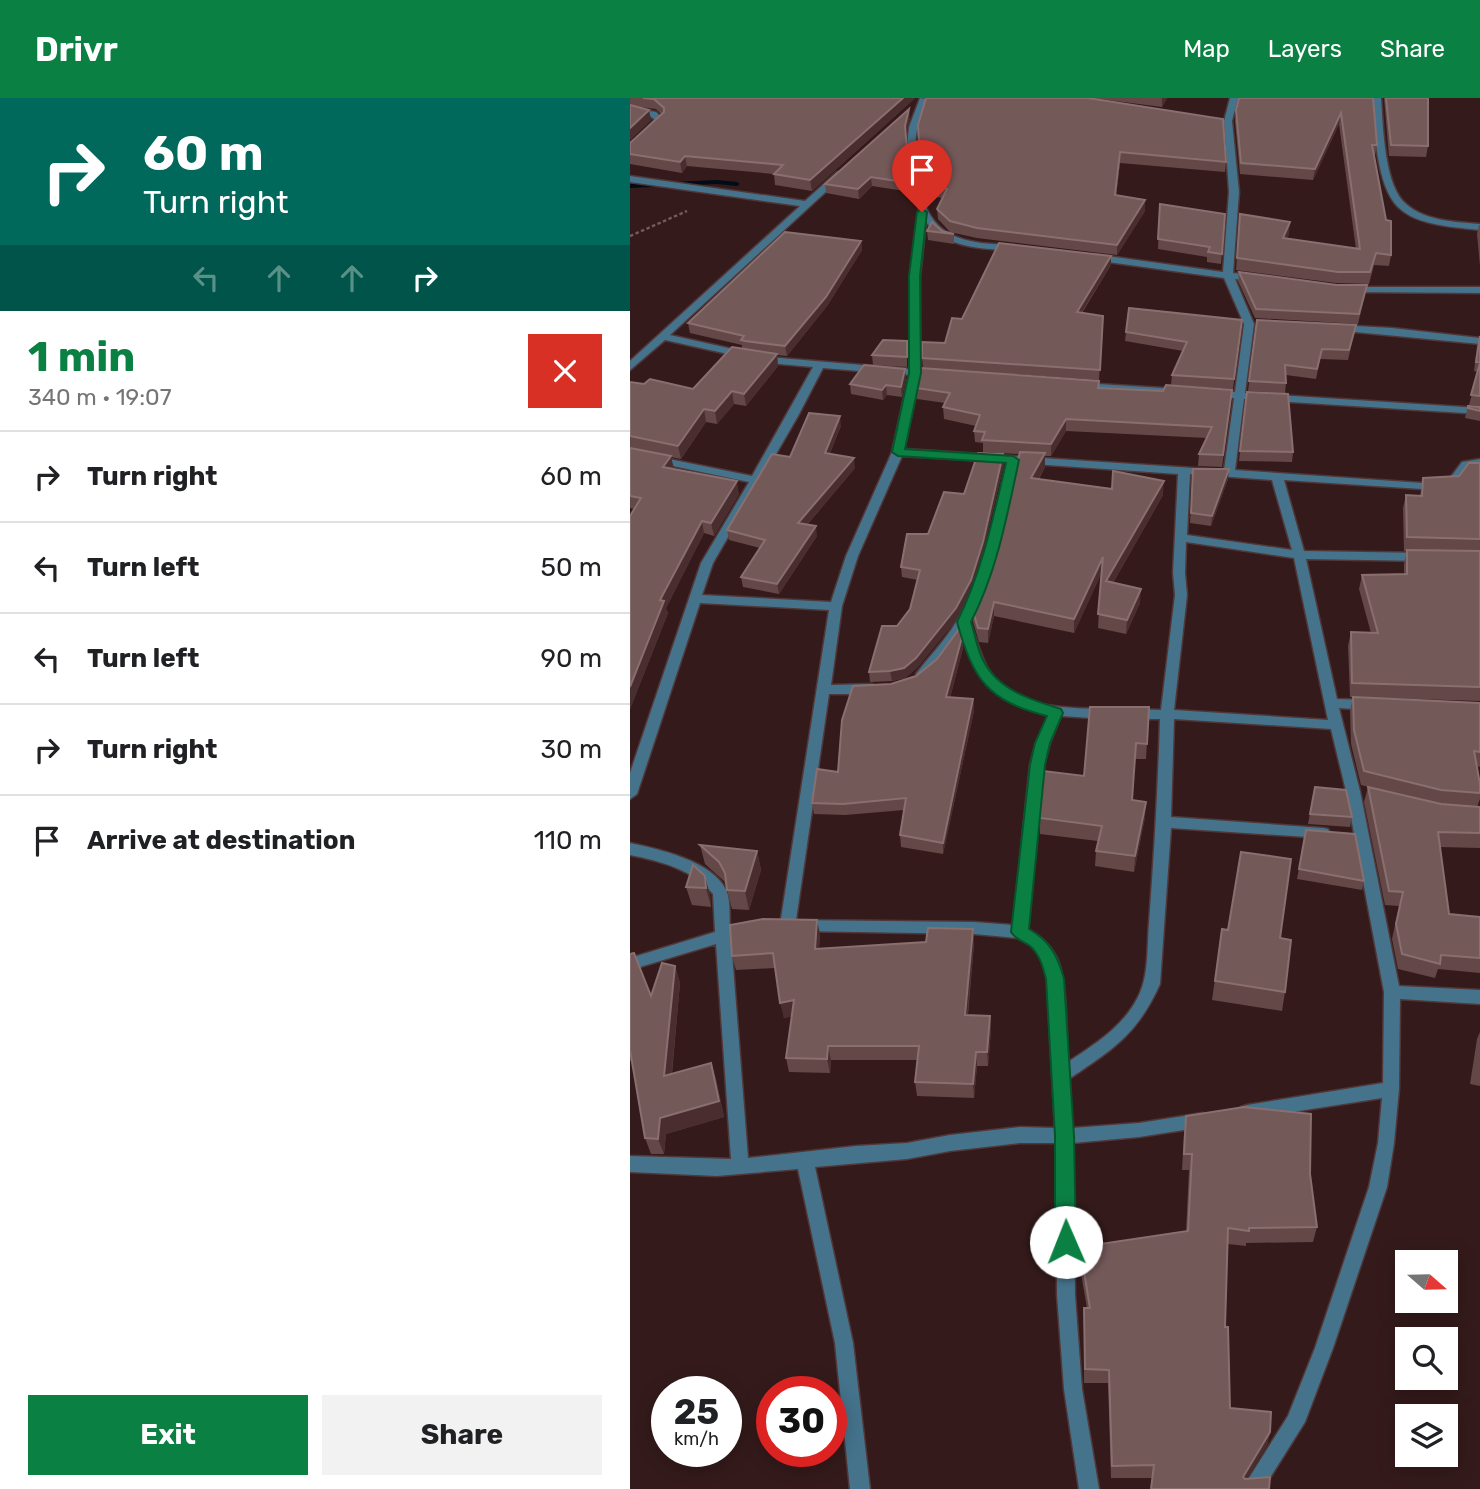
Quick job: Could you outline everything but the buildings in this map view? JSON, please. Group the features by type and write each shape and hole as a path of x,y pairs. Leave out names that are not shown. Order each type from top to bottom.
{"street":[{"path":"1228,474 1249,324 1228,275 1234,192 1228,121 1234,98"},
{"path":"1377,98 1388,172 1399,204 1430,218 1480,227"},
{"path":"905,116 924,99"},
{"path":"777,925 824,690 836,606 852,556 898,452 915,373 915,276 922,212 911,155 912,135 924,99"},
{"path":"630,110 653,114 660,120 630,149"},
{"path":"1215,119 1228,121"},
{"path":"630,367 850,164"},
{"path":"630,179 807,204"},
{"path":"922,212 946,236 977,244 1032,250"},
{"path":"1087,256 1267,280"},
{"path":"1336,289 1480,290"},
{"path":"1249,324 1262,325"},
{"path":"1327,328 1392,331 1480,341"},
{"path":"664,337 746,356 819,366 954,376"},
{"path":"630,794 707,563 819,366"},
{"path":"1074,385 1480,411"},
{"path":"898,452 1448,487 1455,482 1466,464 1480,462"},
{"path":"630,454 756,480"},
{"path":"911,683 924,673 964,622 980,591 992,553 1013,460"},
{"path":"1060,1076 1127,1028 1142,1008 1152,984 1164,821 1167,715 1181,595 1179,573 1184,472"},
{"path":"1252,1489 1295,1422 1324,1349 1378,1187 1386,1143 1391,1089 1392,992 1349,835 1359,792 1331,703 1299,555 1277,477"},
{"path":"1182,538 1299,555 1438,558"},
{"path":"695,599 836,606"},
{"path":"964,622 976,662 995,687 1029,706 1056,713 1167,715 1337,725"},
{"path":"824,690 892,689"},
{"path":"1331,703 1385,705"},
{"path":"1020,932 1037,765 1056,713"},
{"path":"1164,821 1349,835"},
{"path":"630,849 679,863 715,884 720,892 740,1166"},
{"path":"630,964 722,934 777,925 974,928 1020,932 1037,942 1050,959 1055,979 1064,1136 1066,1294 1071,1362 1089,1489"},
{"path":"1392,992 1480,997"},
{"path":"630,1164 717,1168 907,1151 1020,1135 1064,1136 1139,1130 1391,1089"},
{"path":"805,1161 844,1343 860,1489"}],"path":[{"path":"630,236 728,192"}],"waterway":[{"path":"630,186 717,182 737,184"}],"route":[{"path":"922,212 915,276 915,373 898,452 1013,460 992,553 980,591 964,622 976,662 995,687 1029,706 1056,713 1037,765 1020,932 1037,942 1050,959 1055,979 1064,1136 1066,1242"}]}
